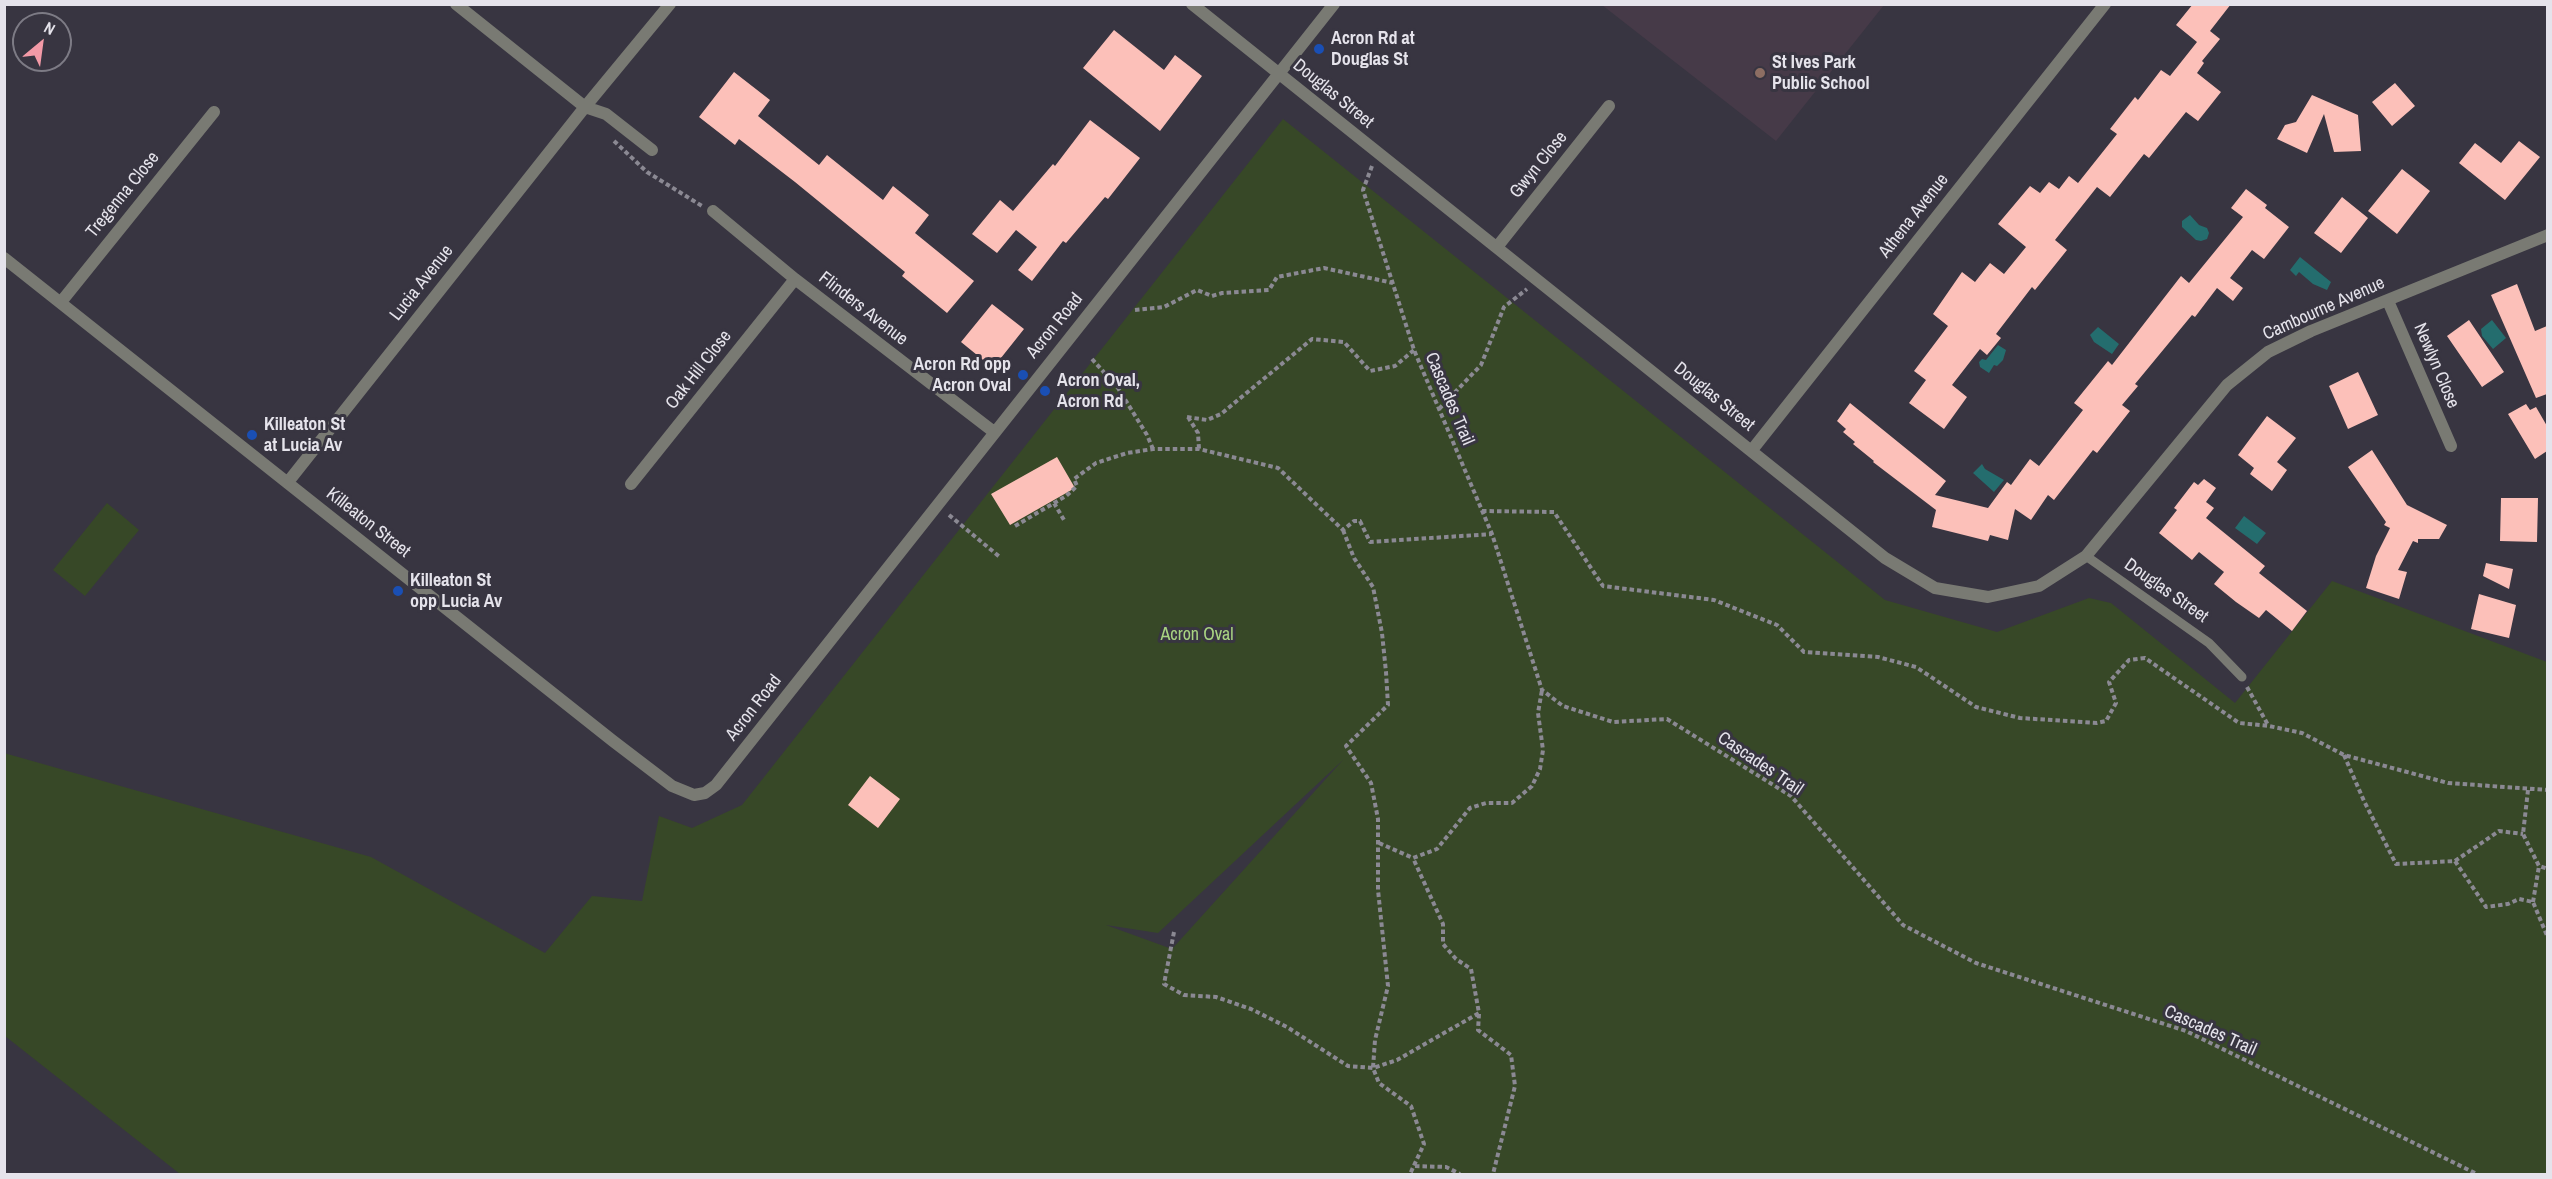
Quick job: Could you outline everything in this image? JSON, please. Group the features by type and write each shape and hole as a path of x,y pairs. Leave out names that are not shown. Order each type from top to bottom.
{"street":[{"path":"456,4 585,107 606,114 652,150"},
{"name":"Lucia Avenue","path":"288,482 585,107 670,4"},
{"name":"Douglas Street","path":"1192,4 1885,558 1935,588 1988,597 2039,586 2086,556"},
{"name":"Acron Road","path":"716,785 1334,4"},
{"name":"Athena Avenue","path":"1752,450 2105,4"},
{"name":"Gwyn Close","path":"1497,247 1609,106"},
{"name":"Tregenna Close","path":"61,302 214,112"},
{"name":"Flinders Avenue","path":"713,211 795,279 994,432"},
{"name":"Cambourne Avenue","path":"2086,556 2227,385 2268,352 2311,331 2547,235"},
{"name":"Killeaton Street","path":"4,258 672,786 694,795 705,793 716,785"},
{"name":"Oak Hill Close","path":"631,484 795,279"},
{"name":"Newlyn Close","path":"2388,301 2451,446"}],"lane":[{"name":"Douglas Street","path":"2086,556 2209,643 2242,677"}],"path":[{"path":"612,139 647,172 693,202 713,211"},
{"name":"Cascades Trail","path":"1378,153 1364,190 1414,350 1492,534 1542,690 1563,706 1613,722 1667,719 1791,796 1903,925 1976,963 2186,1031 2477,1174"},
{"path":"1135,310 1164,307 1197,291 1212,296 1222,293 1269,290 1277,277 1324,268 1394,283"},
{"path":"1438,409 1481,365 1504,307 1539,280"},
{"path":"1199,449 1198,432 1187,417 1207,420 1221,414 1311,339 1344,342 1370,371 1395,366 1414,350"},
{"path":"1092,359 1118,388 1153,449"},
{"path":"1015,526 1054,503 1077,486 1074,478 1096,463 1127,453 1153,449 1199,449 1278,468 1343,530 1354,558 1372,587 1382,633 1388,705 1346,746 1371,783 1378,819 1378,890 1388,986 1375,1040 1373,1068 1379,1083 1411,1106 1424,1144 1410,1174"},
{"path":"1054,503 1064,520"},
{"path":"936,505 1001,558"},
{"path":"1482,511 1554,512 1603,586 1714,600 1777,626 1804,652 1878,657 1916,667 1976,707 2020,718 2097,723 2106,721 2116,703 2109,682 2128,660 2145,658 2240,723 2302,733 2344,755 2448,783 2547,790"},
{"path":"1343,530 1354,521 1360,520 1370,542 1492,534"},
{"path":"2242,677 2269,726"},
{"path":"1413,858 1437,849 1470,808 1486,803 1512,803 1533,786 1540,769 1543,750 1538,713 1542,690"},
{"path":"2344,755 2396,864 2455,861 2499,831 2523,834"},
{"path":"2528,790 2523,834 2539,866 2533,902 2547,938"},
{"path":"1379,843 1413,858 1443,924 1443,944 1456,959 1472,969 1479,1013 1478,1030 1511,1055 1515,1086 1493,1174"},
{"path":"2455,861 2486,907 2508,904 2519,899 2533,902"},
{"path":"2539,866 2547,869"},
{"path":"1174,932 1164,984 1184,995 1216,997 1251,1009 1287,1027 1348,1066 1373,1068 1397,1060 1479,1013"},
{"path":"1415,1166 1446,1167 1460,1174"}],"shaded area":[{"name":"St Ives Park Public School","path":"1602,5 1884,5 1776,141"},
{"path":"2190,215 2199,225 2207,228 2209,233 2207,239 2196,240 2182,227 2182,221"},
{"path":"2300,257 2331,282 2327,290 2313,284 2299,272 2296,276 2290,270"},
{"path":"2492,320 2506,338 2493,349 2482,336 2481,329"},
{"path":"2098,327 2119,344 2112,354 2094,342 2090,335"},
{"path":"1998,345 2006,350 2003,360 1997,366 1994,365 1989,373 1980,367 1979,362 1982,359 1986,360"},
{"path":"1982,464 1985,469 2004,480 1994,492 1973,473"},
{"path":"2244,516 2266,533 2257,544 2235,528"}],"green space":[{"name":"Acron Oval","path":"1283,119 1885,600 1997,632 2089,598 2111,603 2235,703 2332,581 2547,662 2547,1174 180,1174 5,1036 4,753 371,857 545,953 592,896 642,901 659,816 692,828 742,805","holes":["1343,760 1172,949 1106,925 1158,933"]},
{"path":"107,503 139,530 85,596 53,570"}],"building":[{"path":"2193,4 2231,4 2210,31 2220,39 2202,61 2204,63 2197,73 2221,92 2198,121 2186,112 2149,158 2144,154 2110,197 2097,187 2055,240 2067,250 2035,290 2032,287 1996,334 2001,338 1987,355 1980,349 1952,385 1967,397 1944,429 1909,403 1926,380 1914,371 1948,326 1933,314 1962,272 1975,282 1990,263 2004,274 2026,247 1998,224 2030,186 2040,193 2049,182 2059,189 2069,176 2078,183 2117,134 2110,129 2135,97 2138,100 2161,70 2170,76 2197,42 2176,25"},
{"path":"1114,30 1164,70 1175,55 1202,76 1160,131 1083,68"},
{"path":"734,72 770,100 758,116 819,165 827,155 883,200 893,186 929,215 915,233 974,281 947,313 902,276 905,272 795,182 739,139 735,145 699,117"},
{"path":"2395,83 2415,106 2392,126 2372,102"},
{"path":"2312,95 2358,115 2361,151 2334,152 2324,114 2307,153 2277,139 2285,125 2296,122"},
{"path":"1090,120 1140,158 1108,199 1105,197 1066,243 1063,241 1032,281 1018,270 1037,247 1016,230 997,253 972,234 1000,200 1013,211 1053,164 1055,166"},
{"path":"2519,141 2540,157 2505,200 2459,163 2475,143 2501,163"},
{"path":"2402,169 2430,191 2397,234 2368,211"},
{"path":"2246,189 2267,205 2265,208 2289,227 2264,259 2252,250 2230,278 2243,288 2233,301 2217,288 2195,317 2192,315 2135,384 2138,386 2122,405 2130,411 2097,453 2093,450 2054,500 2048,495 2031,520 2015,509 2008,540 1990,535 1988,541 1932,527 1936,510 1873,462 1843,432 1846,429 1837,421 1850,403 1946,481 1935,495 1988,508 2007,482 2011,485 2030,459 2039,466 2083,410 2074,403 2108,361 2112,365 2181,276 2189,283 2243,217 2231,208"},
{"path":"2342,197 2368,218 2341,253 2314,233"},
{"path":"2517,284 2535,331 2547,326 2547,394 2536,398 2491,295"},
{"path":"992,304 1024,329 993,368 961,342"},
{"path":"2469,320 2504,372 2482,387 2447,336"},
{"path":"2358,372 2378,415 2348,429 2329,386"},
{"path":"2526,404 2530,410 2536,407 2547,426 2547,451 2535,459 2508,414"},
{"path":"2267,416 2296,438 2277,462 2287,470 2272,491 2250,474 2254,468 2238,455"},
{"path":"2372,450 2407,505 2447,525 2439,539 2418,539 2418,543 2413,541 2398,570 2407,572 2399,599 2366,588 2376,556 2390,528 2384,525 2386,522 2348,467"},
{"path":"1057,457 1075,488 1010,525 991,494"},
{"path":"2204,479 2216,488 2206,502 2214,508 2206,518 2265,566 2259,573 2307,611 2292,631 2266,610 2259,618 2236,602 2214,584 2224,572 2199,552 2192,560 2159,533 2177,510 2174,508 2194,482 2198,485"},
{"path":"2501,498 2538,498 2537,542 2500,541"},
{"path":"2486,563 2513,569 2509,589 2483,576"},
{"path":"2479,594 2516,605 2509,638 2471,629"},
{"path":"870,776 900,799 878,828 848,805"}],"place":[{"name":"Acron Rd at Douglas St","path":"1319,49"},
{"name":"St Ives Park Public School","path":"1760,73"},
{"name":"Acron Rd opp Acron Oval","path":"1023,375"},
{"name":"Acron Oval, Acron Rd","path":"1045,391"},
{"name":"Killeaton St at Lucia Av","path":"252,435"},
{"name":"Killeaton St opp Lucia Av","path":"398,591"}]}
